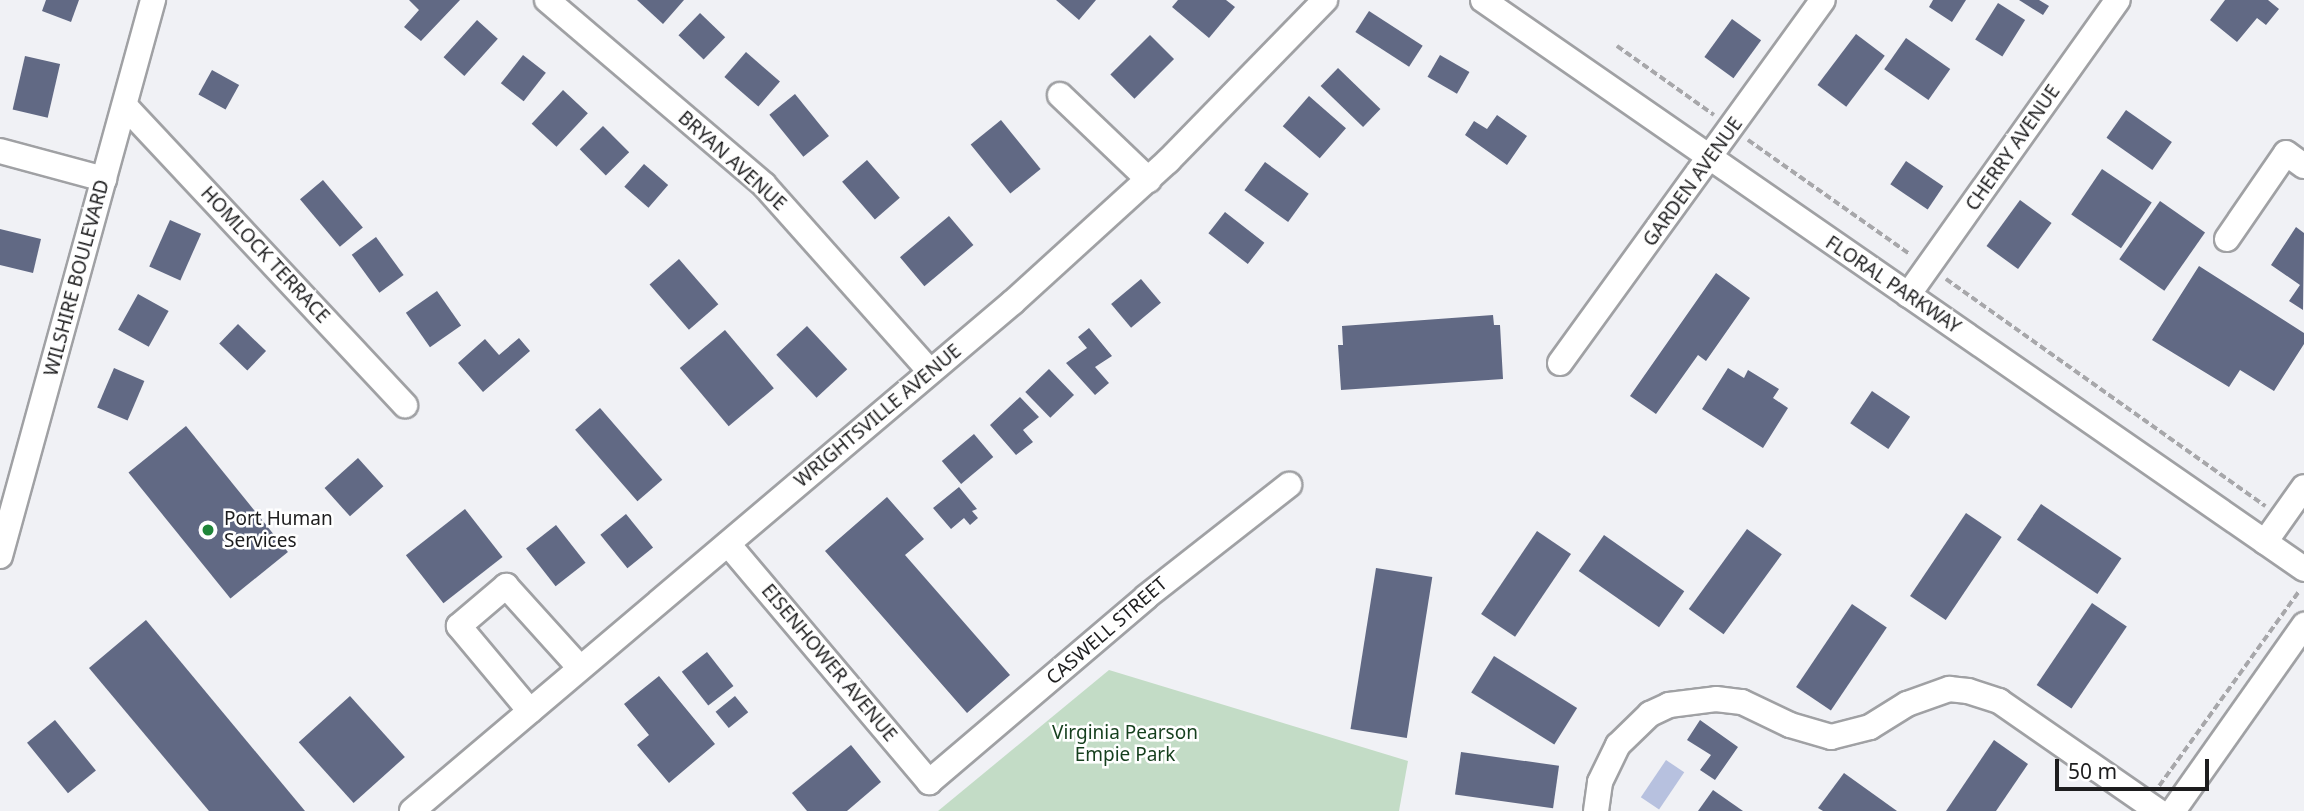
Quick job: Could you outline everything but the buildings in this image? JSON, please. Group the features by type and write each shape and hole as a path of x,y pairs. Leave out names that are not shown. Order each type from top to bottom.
{"street":[{"name":"WILSHIRE BOULEVARD","path":"0,556 153,0"},
{"name":"BRYAN AVENUE","path":"547,0 764,185 930,371"},
{"name":"WRIGHTSVILLE AVENUE","path":"412,811 1013,302 1149,180 1325,0"},
{"name":"FLORAL PARKWAY","path":"1483,0 1710,160 2304,569"},
{"name":"GARDEN AVENUE","path":"1560,363 1710,160 1823,0"},
{"name":"CHERRY AVENUE","path":"1908,295 2118,0"},
{"path":"1060,95 1149,180"},
{"name":"HOMLOCK TERRACE","path":"125,106 405,405"},
{"path":"0,151 104,179"},
{"path":"2227,239 2286,153 2304,166"},
{"name":"CASWELL STREET","path":"929,782 1146,597 1289,485"},
{"path":"2265,542 2304,487"},
{"name":"EISENHOWER AVENUE","path":"728,544 929,782"},
{"path":"530,711 459,626 506,586 580,668"},
{"path":"2173,811 2304,625"},
{"path":"1596,811 1600,782 1618,745 1650,714 1669,705 1716,699 1742,702 1790,725 1831,737 1870,727 1907,704 1949,690 1994,698 2152,807"}],"path":[{"path":"1617,46 2268,509 2272,505"},
{"path":"2152,807 2304,585"}],"green space":[{"name":"Virginia Pearson Empie Park","path":"1109,670 1408,761 1399,811 938,811"}],"water":[{"path":"1666,760 1684,772 1659,810 1641,797"}],"place":[{"name":"Port Human Services","path":"208,530"}]}
